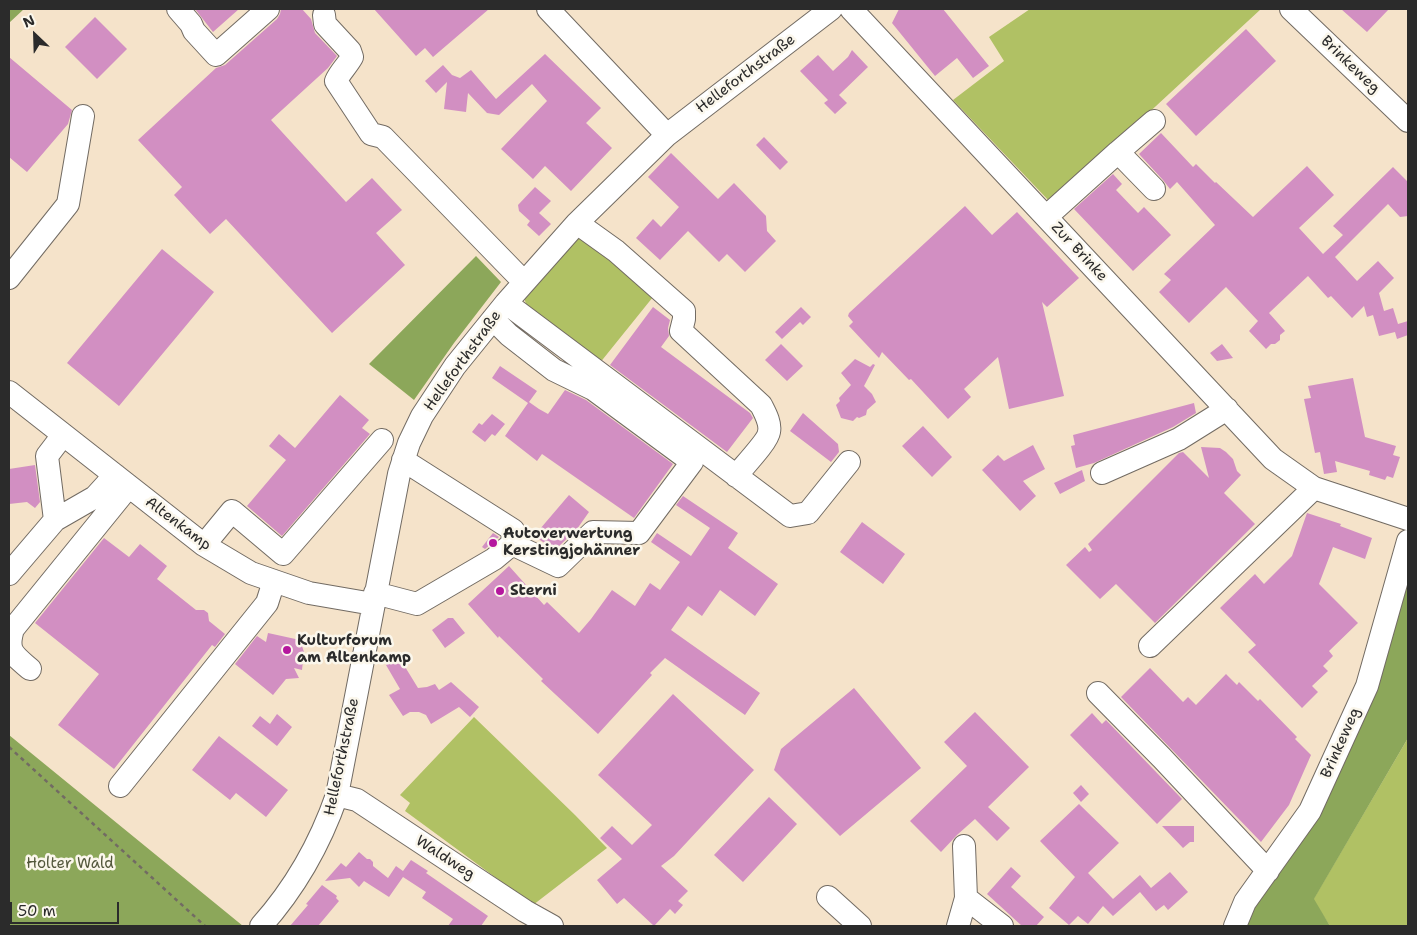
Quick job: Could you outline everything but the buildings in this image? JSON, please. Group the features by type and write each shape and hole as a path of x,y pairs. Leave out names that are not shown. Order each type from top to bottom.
{"street":[{"path":"178,9 191,24 194,31 216,55 268,9"},
{"path":"548,9 667,134"},
{"name":"Helleforthstraße","path":"268,924 309,861 328,822 337,795 399,474 409,443 422,416 455,366 524,282 577,223 667,134 831,9"},
{"name":"Zur Brinke","path":"850,9 1274,459 1314,488 1408,519"},
{"name":"Brinkeweg","path":"1291,9 1408,121"},
{"path":"328,11 325,24 350,51 352,57 336,81 371,134 383,137 524,282"},
{"path":"9,278 68,204 83,116"},
{"path":"1046,217 1154,121"},
{"path":"1118,152 1154,189"},
{"path":"577,223 616,251 684,310 681,331 761,405 768,418 770,431 766,439 736,476"},
{"path":"500,311 790,516 808,513 848,462"},
{"path":"403,460 513,530 512,544 558,566 593,532 639,533 692,462 594,389 554,370 509,335 500,311"},
{"name":"Altenkamp","path":"9,392 204,545 251,574 309,593 374,598 417,604 494,559 512,544"},
{"path":"1102,473 1180,438 1226,409"},
{"path":"55,520 47,456 63,435"},
{"path":"204,545 232,511 283,554 382,440"},
{"path":"9,574 55,520 122,481"},
{"path":"30,669 11,652 9,641 13,629 122,481"},
{"path":"1150,646 1314,488"},
{"name":"Brinkeweg","path":"1235,926 1245,902 1310,811 1367,686 1408,541"},
{"path":"120,786 267,603 274,582"},
{"path":"1098,693 1168,764 1268,871"},
{"name":"Waldweg","path":"337,795 357,800 526,911 552,926"},
{"path":"958,926 966,898 964,846"},
{"path":"828,897 860,926"},
{"path":"966,898 1002,926"}],"path":[{"path":"9,747 205,926"}],"green space":[{"path":"9,9 24,9 9,23"},
{"path":"1030,9 1261,9 1051,203 953,100 1004,61 989,37"},
{"path":"576,237 599,245 657,292 599,364 527,309 524,296"},
{"path":"476,256 501,282 454,343 414,400 369,364"},
{"path":"1408,578 1408,738 1314,899 1330,926 1241,926 1325,805 1373,697"},
{"path":"474,717 607,848 533,905 405,811 410,803 400,795"},
{"name":"Holter Wald","path":"9,735 243,926 9,926"},
{"path":"1408,738 1408,926 1330,926 1313,900"}],"place":[{"name":"Autoverwertung Kerstingjohänner","path":"493,543"},
{"name":"Sterni","path":"500,591"},
{"name":"Kulturforum am Altenkamp","path":"287,650"}]}
